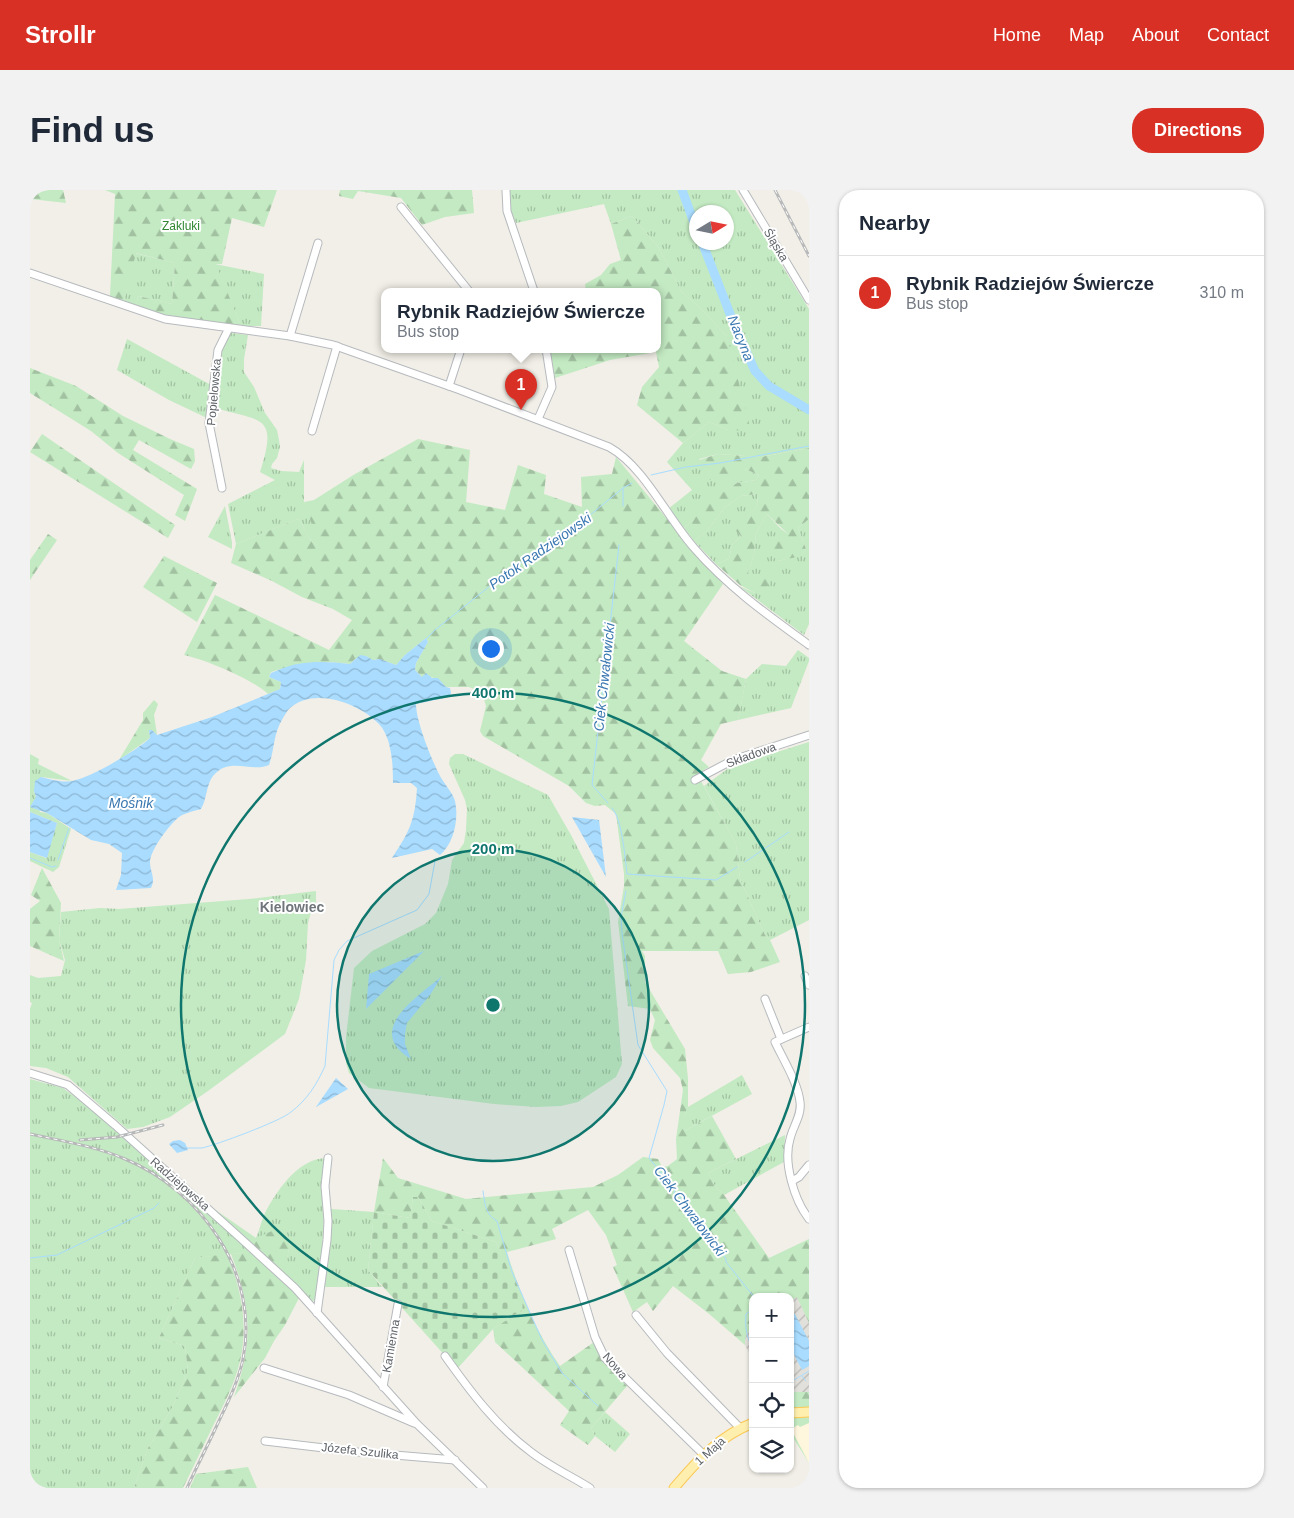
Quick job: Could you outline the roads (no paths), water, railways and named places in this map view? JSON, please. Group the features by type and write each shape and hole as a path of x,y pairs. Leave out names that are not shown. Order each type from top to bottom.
{"main road":[{"path":"794,1413 809,1412"},
{"name":"1 Maja","path":"674,1488 704,1454 719,1441 749,1425"}],"street":[{"path":"506,190 507,211 533,288"},
{"name":"Śląska","path":"742,190 809,300"},
{"path":"401,206 467,288"},
{"path":"290,336 318,243"},
{"path":"30,273 161,318 290,336 337,346 600,443 624,457 636,469 686,538 707,562 739,592 809,645"},
{"name":"Popielowska","path":"222,488 209,423 218,350 228,328"},
{"path":"312,431 337,346"},
{"path":"449,386 460,353"},
{"path":"538,419 552,387 547,353"},
{"name":"Składowa","path":"695,780 733,760 809,735"},
{"path":"805,976 809,985"},
{"path":"765,999 781,1039"},
{"path":"808,1216 798,1202 792,1181 788,1150 790,1139 800,1114 800,1103 797,1090 775,1042 809,1027"},
{"name":"Radziejowska","path":"30,1073 68,1085 253,1249 295,1288 383,1387"},
{"path":"317,1313 327,1240 328,1221 325,1186 328,1158"},
{"path":"792,1181 799,1177 809,1165"},
{"name":"Nowa","path":"569,1250 596,1338 605,1358 704,1454"},
{"name":"Kamienna","path":"383,1387 398,1304"},
{"path":"636,1315 667,1353 740,1428"},
{"path":"445,1356 498,1424 532,1453 590,1488"},
{"path":"264,1368 349,1395 417,1424"},
{"path":"383,1387 417,1424 484,1488"},
{"name":"Józefa Szulika","path":"265,1441 358,1452 455,1460"}],"water":[{"name":"Mośnik","path":"426,638 428,642 416,663 415,670 422,677 426,673 432,678 438,678 446,687 450,688 451,693 449,697 416,704 418,720 428,749 455,801 456,823 449,844 440,855 432,849 392,858 403,840 413,817 417,788 411,783 393,783 389,744 379,724 370,716 348,704 323,698 299,702 288,710 277,730 269,765 262,767 226,767 219,770 213,776 201,809 179,817 166,831 153,851 150,862 153,878 151,888 116,890 121,875 122,853 109,844 91,840 47,813 30,807 36,797 34,791 35,781 41,777 64,782 80,779 101,770 134,750 150,738 149,730 152,730 157,735 212,717 280,689 281,682 269,677 271,673 291,665 304,663 350,664 360,655 396,665"},
{"path":"30,812 57,823 47,858 30,852"},
{"path":"572,817 599,820 606,877"},
{"path":"424,951 366,1009 369,974"},
{"path":"442,976 430,995 407,1023 405,1044 411,1059 398,1048 392,1037 393,1026 399,1014"},
{"path":"336,1078 348,1089 316,1107"},
{"path":"180,1140 185,1143 188,1150 177,1153 169,1144"},
{"path":"794,1315 809,1341 809,1366 802,1370 794,1355"}],"waterway":[{"name":"Nacyna","path":"682,190 689,209"},
{"name":"Nacyna","path":"705,250 755,371 769,386 809,410"},
{"name":"Potok Radziejowski","path":"651,475 686,467 720,463 809,446"},
{"name":"Potok Radziejowski","path":"426,639 516,565 556,543 623,488 632,483"},
{"name":"Ciek Chwałowicki","path":"623,489 623,506"},
{"name":"Ciek Chwałowicki","path":"608,803 592,785 619,545"},
{"path":"612,808 621,829 627,874 716,880 737,867"},
{"name":"Potok Radziejowski","path":"58,860 69,828"},
{"path":"745,862 789,832"},
{"name":"Potok Radziejowski","path":"30,858 52,867 56,866"},
{"path":"186,1148 202,1148 262,1127 285,1116 307,1097 325,1066 334,960 339,950 347,941 417,910 429,894 435,861"},
{"name":"Ciek Chwałowicki","path":"626,891 621,917 622,933 638,1045 667,1091 649,1158 675,1190 675,1196 679,1195 682,1201 686,1201 689,1210 701,1222 726,1259 726,1262 751,1293"},
{"path":"483,1191 486,1208 497,1221 512,1272 542,1340 562,1373 598,1406"},
{"path":"30,1258 57,1255 154,1208 159,1203"},
{"path":"749,1312 746,1314 747,1336 749,1340"},
{"path":"794,1380 809,1371"},
{"path":"802,1376 806,1381"}],"railway":[{"path":"775,190 809,256"},
{"path":"80,1140 117,1137 163,1125"},
{"path":"30,1134 102,1151 125,1159 153,1173 178,1192 201,1214 219,1239 233,1267 243,1296 246,1327 243,1359 229,1400 187,1488"}],"place":[{"name":"Rybnik Radziejów Świercze","path":"521,410"}],"district":[{"name":"Kielowiec","path":"292,907"}],"park label":[{"name":"Zakluki","path":"181,226"}]}
